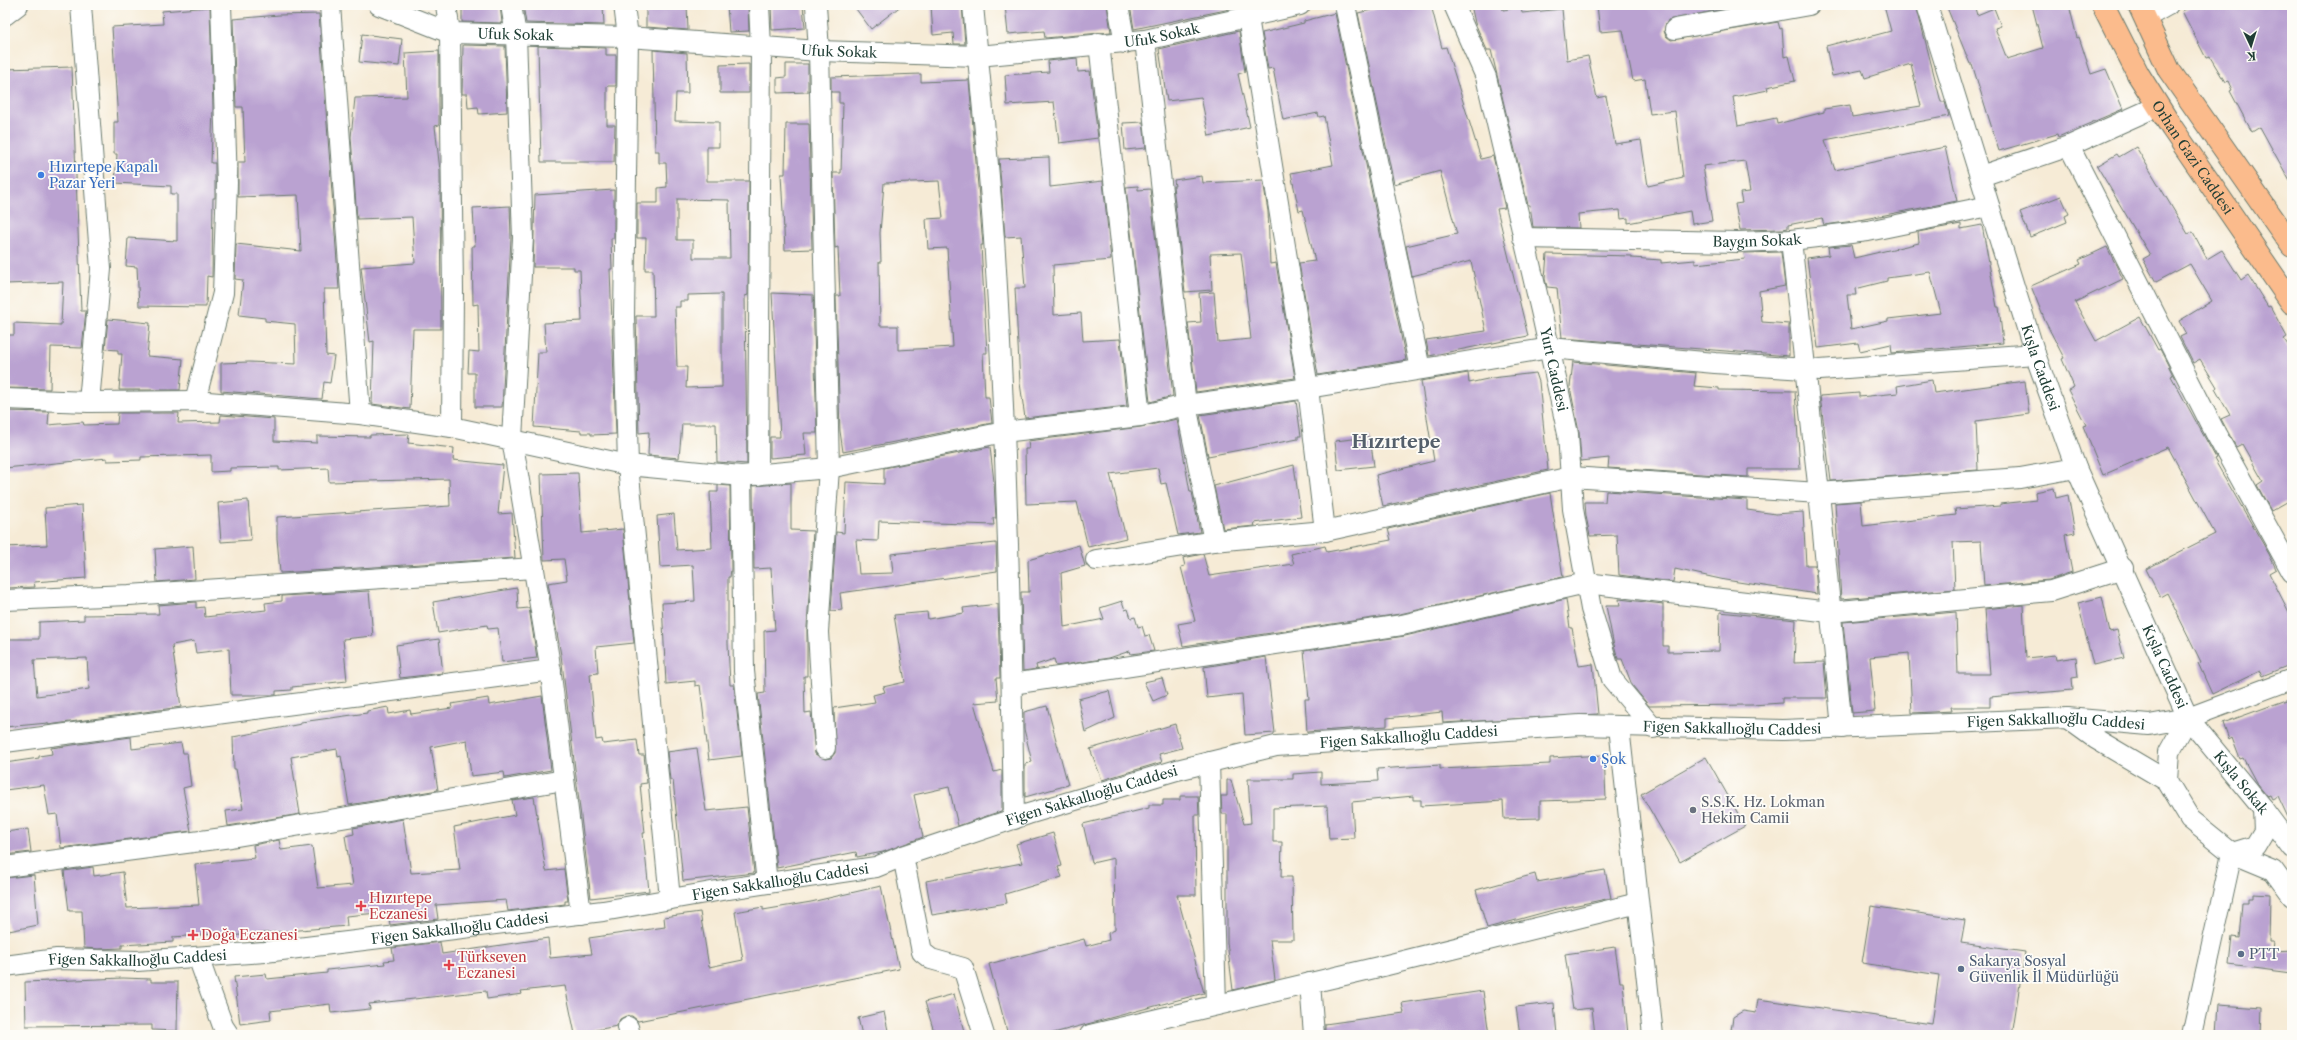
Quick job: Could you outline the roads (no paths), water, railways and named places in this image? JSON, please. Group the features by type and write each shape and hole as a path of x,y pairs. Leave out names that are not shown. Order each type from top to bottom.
{"main road":[{"name":"Orhan Gazi Caddesi","path":"2103,5 2138,74 2158,106 2292,303"},
{"path":"2142,12 2169,70 2292,246"}],"street":[{"path":"5,15 18,5"},
{"path":"81,5 101,269 89,402"},
{"path":"195,401 223,293 227,183 221,5"},
{"path":"330,5 360,414"},
{"name":"Ufuk Sokak","path":"380,5 450,34 628,37 819,51 978,56 1099,43 1145,40 1247,11 1300,5"},
{"path":"446,5 450,34 453,291 452,426"},
{"path":"511,5 516,35 523,238 512,439 551,670 581,914"},
{"path":"624,5 628,37 624,316 628,465 670,899"},
{"path":"759,5 761,47 744,671 767,883"},
{"path":"816,5 819,51 829,468 818,632 825,748"},
{"path":"973,5 996,268 1010,560 1014,819"},
{"path":"1118,5 1125,42"},
{"path":"1344,5 1420,369"},
{"name":"Yurt Caddesi","path":"1454,5 1486,77 1550,348 1568,434 1573,509 1591,609 1612,679 1653,728"},
{"path":"1675,29 1809,5"},
{"name":"Kışla Caddesi","path":"1927,5 2035,354 2076,468 2188,718"},
{"path":"2142,12 2168,5"},
{"path":"1247,11 1308,388 1325,531"},
{"path":"1145,40 1186,405 1214,541"},
{"path":"1099,43 1140,416"},
{"path":"1981,176 2068,146 2158,106"},
{"path":"2068,146 2216,434 2292,572"},
{"name":"Baygın Sokak","path":"1523,238 1738,242 1791,240 1868,231 1989,206"},
{"path":"1791,240 1819,493 1842,728"},
{"path":"5,399 89,402 195,401 360,414 452,426 628,465 750,475 829,468 1004,432 1140,416 1186,405 1308,388 1550,348 1715,363 1820,370 2035,354"},
{"path":"1096,560 1214,541 1325,531 1571,477 1819,493 2020,478 2076,468"},
{"path":"5,600 129,595 534,568"},
{"path":"1012,684 1402,625 1586,583 1830,612 2051,592 2122,568"},
{"path":"5,742 551,670"},
{"name":"Figen Sakkallıoğlu Caddesi","path":"5,966 57,959 137,961 281,950 581,914 767,883 876,867 903,856 1014,819 1209,762 1276,746 1580,725 1653,728 1783,730 2067,718 2149,725 2188,718 2292,679"},
{"path":"2067,718 2096,739 2167,781 2190,820 2232,852 2273,870 2292,896"},
{"path":"2167,781 2169,752 2188,718"},
{"name":"Kışla Sokak","path":"2188,718 2263,809 2292,848"},
{"path":"1619,727 1652,1035"},
{"path":"1209,762 1216,1005"},
{"path":"5,867 231,837 564,780"},
{"path":"2232,852 2255,846 2264,831 2263,809"},
{"path":"2192,1035 2232,852"},
{"path":"903,856 922,952 931,959 963,968 984,1035"},
{"path":"1090,1035 1638,903"},
{"path":"198,957 223,1026 229,1035"},
{"path":"1310,983 1314,1035"}],"place":[{"name":"Hızırtepe Kapalı Pazar Yeri","path":"41,175"},
{"name":"Şok","path":"1593,759"},
{"name":"S.S.K. Hz. Lokman Hekim Camii","path":"1693,810"},
{"name":"Hızırtepe Eczanesi","path":"361,906"},
{"name":"Doğa Eczanesi","path":"193,935"},
{"name":"PTT","path":"2241,954"},
{"name":"Türkseven Eczanesi","path":"449,965"},
{"name":"Sakarya Sosyal Güvenlik İl Müdürlüğü","path":"1961,969"}],"district":[{"name":"Hızırtepe","path":"1396,442"}]}
